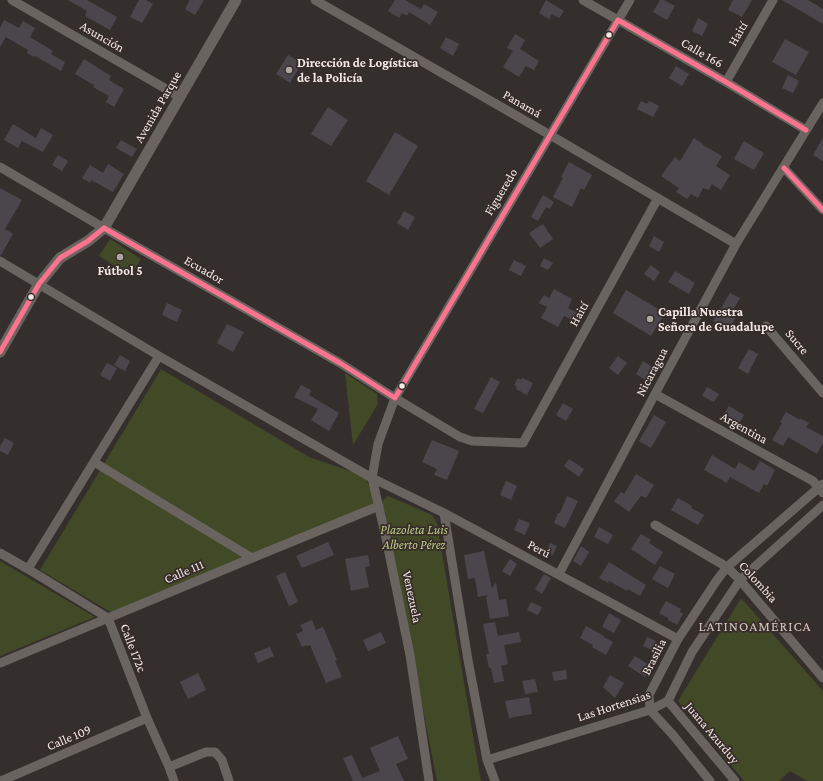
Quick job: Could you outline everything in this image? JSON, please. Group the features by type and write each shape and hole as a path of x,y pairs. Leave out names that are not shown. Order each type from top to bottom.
{"street":[{"name":"Asunción","path":"12,0 180,97"},
{"name":"Avenida Parque","path":"104,228 236,0"},
{"name":"Panamá","path":"315,0 736,244"},
{"name":"Calle 166","path":"583,0 806,130"},
{"name":"Figueredo","path":"395,398 630,0"},
{"name":"Haití","path":"726,82 773,0"},
{"name":"Nicaragua","path":"560,574 736,244 823,103"},
{"name":"Ecuador","path":"0,167 340,363 460,437 472,441 523,443"},
{"path":"784,168 823,210"},
{"name":"Haití","path":"523,443 658,198"},
{"path":"0,352 40,284 60,258 88,241 104,228"},
{"name":"Perú","path":"0,261 159,356 372,478 444,513 560,574 678,639"},
{"name":"Sucre","path":"766,326 823,393"},
{"path":"28,569 159,356"},
{"name":"Argentina","path":"655,394 813,481 822,488"},
{"name":"Venezuela","path":"395,398 378,444 372,478 410,655 430,781"},
{"path":"94,462 252,558"},
{"path":"678,639 727,567 822,488"},
{"name":"Las Hortensias","path":"487,760 650,710 668,701 692,652 740,580 823,505"},
{"name":"Calle 111","path":"0,663 379,506"},
{"path":"444,513 468,660 487,760 495,781"},
{"name":"Colombia","path":"655,525 727,567 740,580 823,678"},
{"name":"Calle 172c","path":"0,553 108,618 147,718 174,781"},
{"name":"Brasilia","path":"650,710 649,695 678,639"},
{"name":"Juana Azurduy","path":"668,701 735,781"},
{"path":"650,710 710,781"},
{"name":"Calle 109","path":"1,781 147,718"},
{"path":"169,767 206,752 215,752 222,760 229,781"}],"green space":[{"name":"Fútbol 5","path":"110,239 141,259 131,276 99,256"},
{"path":"161,369 309,457 365,476 379,510 117,616 40,570"},
{"path":"345,373 377,394 378,404 353,445"},
{"name":"Plazoleta Luis Alberto Pérez","path":"388,496 432,515 437,523 481,781 437,781 382,501"},
{"path":"0,561 95,617 0,656"},
{"path":"741,598 823,691 823,781 807,781 790,771 779,781 744,781 678,701"}],"building":[{"path":"68,0 87,0 117,17 110,30 85,16 87,11"},
{"path":"139,0 146,0 153,4 142,23 130,17"},
{"path":"190,0 204,0 195,15 185,9"},
{"path":"395,0 405,0 421,9 424,4 438,12 430,25 409,12 407,16 402,13 399,18 388,11"},
{"path":"546,0 564,11 559,18 552,14 549,19 539,13"},
{"path":"660,0 664,0 675,6 667,20 653,12"},
{"path":"733,0 752,0 742,17 728,10"},
{"path":"782,0 808,0 823,9 823,24"},
{"path":"698,18 708,24 702,36 692,31"},
{"path":"4,20 19,28 23,21 35,28 30,37 53,51 51,54 65,62 61,71 27,53 28,50 6,37 0,47 0,28"},
{"path":"515,34 525,40 520,49 539,61 534,70 526,66 519,77 503,67 513,51 507,48"},
{"path":"446,37 459,44 453,56 440,48"},
{"path":"785,39 809,52 796,75 772,62"},
{"path":"288,55 302,63 290,83 276,74"},
{"path":"84,59 111,76 109,80 124,89 114,107 106,102 109,96 75,74"},
{"path":"676,66 689,74 682,86 669,78"},
{"path":"788,75 799,81 793,93 782,88"},
{"path":"641,101 647,104 649,101 659,106 653,117 637,109"},
{"path":"328,107 348,120 331,146 311,134"},
{"path":"13,124 36,138 41,128 53,135 43,152 22,141 18,148 4,140"},
{"path":"395,132 418,146 389,195 366,181"},
{"path":"694,138 722,156 716,166 730,175 721,190 712,184 709,190 703,188 698,198 691,194 687,199 676,192 679,188 661,176 675,157 680,161"},
{"path":"823,138 823,161 813,155"},
{"path":"121,140 137,149 132,157 116,148"},
{"path":"744,141 764,153 754,170 734,159"},
{"path":"58,155 68,161 62,171 52,165"},
{"path":"569,162 592,175 584,190 581,188 572,207 553,197"},
{"path":"108,164 124,174 113,192 91,180 90,183 82,178 90,165 103,173"},
{"path":"0,188 22,200 5,229 13,234 1,255 0,255"},
{"path":"543,195 554,202 550,209 546,207 538,221 531,217"},
{"path":"404,211 415,217 408,230 397,223"},
{"path":"543,224 553,239 540,248 529,233"},
{"path":"654,236 664,242 659,252 649,246"},
{"path":"544,258 553,263 548,270 540,266"},
{"path":"514,260 526,266 521,276 509,270"},
{"path":"651,265 660,272 654,281 644,274"},
{"path":"675,271 695,283 689,294 668,282"},
{"path":"554,289 572,299 568,308 578,313 574,321 564,316 558,327 541,318 547,307 539,303 544,295 549,298"},
{"path":"626,290 665,313 651,336 613,313"},
{"path":"730,293 740,298 732,311 737,314 729,330 713,321"},
{"path":"167,303 182,310 177,322 162,315"},
{"path":"227,324 244,332 233,352 217,343"},
{"path":"749,349 758,354 748,374 738,368"},
{"path":"120,355 130,361 125,371 114,365"},
{"path":"618,356 627,363 618,375 609,368"},
{"path":"643,361 658,370 650,383 636,374"},
{"path":"107,363 117,368 110,381 100,375"},
{"path":"491,377 500,382 483,413 474,409"},
{"path":"518,378 521,380 522,378 533,383 527,395 516,389 517,387 514,385"},
{"path":"301,385 311,390 309,395 339,413 329,431 311,420 318,409 294,397"},
{"path":"707,387 719,394 714,402 702,396"},
{"path":"563,403 573,409 566,421 556,415"},
{"path":"729,406 744,415 738,426 722,417"},
{"path":"786,412 809,423 806,427 823,436 823,443 817,454 788,437 783,446 772,440 782,423 780,422"},
{"path":"654,415 666,422 651,448 639,441"},
{"path":"5,438 14,443 8,455 0,451 0,446"},
{"path":"432,440 459,451 447,480 434,475 437,469 422,462"},
{"path":"712,455 735,469 739,462 754,471 760,461 775,470 767,486 764,484 759,493 730,477 727,483 704,470"},
{"path":"569,459 584,469 579,477 564,466"},
{"path":"636,474 654,485 646,498 641,496 629,512 614,501 621,492 624,494"},
{"path":"506,481 517,486 511,500 500,495"},
{"path":"567,496 578,501 565,528 554,523"},
{"path":"678,498 692,506 691,508 704,515 698,525 671,510"},
{"path":"519,519 530,523 525,535 514,530"},
{"path":"599,527 613,535 608,544 594,537"},
{"path":"641,534 651,540 649,543 663,552 655,565 631,549"},
{"path":"328,542 334,555 302,568 296,556"},
{"path":"550,543 557,546 553,555 546,552"},
{"path":"581,546 589,552 581,566 573,561"},
{"path":"484,551 492,589 496,582 499,600 506,599 509,616 490,619 486,597 488,595 478,597 475,578 468,579 464,555"},
{"path":"368,555 370,566 365,567 369,587 351,591 345,559"},
{"path":"510,559 517,564 510,576 502,571"},
{"path":"609,562 646,585 640,596 628,589 627,591 609,581 608,583 599,578"},
{"path":"660,566 675,574 668,588 652,579"},
{"path":"285,572 298,602 289,606 276,576"},
{"path":"544,574 551,578 542,594 535,589"},
{"path":"666,601 681,609 680,612 683,614 677,625 659,613"},
{"path":"531,602 542,607 538,615 527,610"},
{"path":"609,613 621,620 614,633 602,627"},
{"path":"312,620 316,630 323,627 337,660 335,661 342,677 326,683 310,645 302,647 296,634 303,631 300,625"},
{"path":"495,622 498,636 519,632 521,642 504,645 508,664 501,666 504,681 494,683 486,654 489,654 483,624"},
{"path":"586,626 613,642 606,655 592,647 593,645 580,638"},
{"path":"381,632 386,643 368,651 363,640"},
{"path":"647,637 656,641 652,650 643,646"},
{"path":"270,647 274,656 258,663 254,653"},
{"path":"635,656 652,667 645,677 628,666"},
{"path":"566,670 567,679 554,681 552,672"},
{"path":"198,673 206,690 188,699 180,682"},
{"path":"610,675 624,683 615,698 603,687"},
{"path":"535,679 538,692 525,694 522,681"},
{"path":"529,697 532,714 509,718 505,701"},
{"path":"398,736 408,759 396,764 404,781 353,781 343,758 352,755 362,778 380,771 370,748"}],"transit line":[{"path":"618,20 806,130"},
{"path":"395,398 618,20"},
{"path":"784,168 823,210"},
{"path":"104,228 340,363 395,398"},
{"path":"0,352 39,284 60,258 88,241 104,228"}],"place":[{"name":"Dirección de Logística de la Policía","path":"289,70"},
{"name":"Fútbol 5","path":"120,257"},
{"name":"Capilla Nuestra Señora de Guadalupe","path":"650,319"}],"district":[{"name":"LATINOAMÉRICA","path":"755,627"}]}
